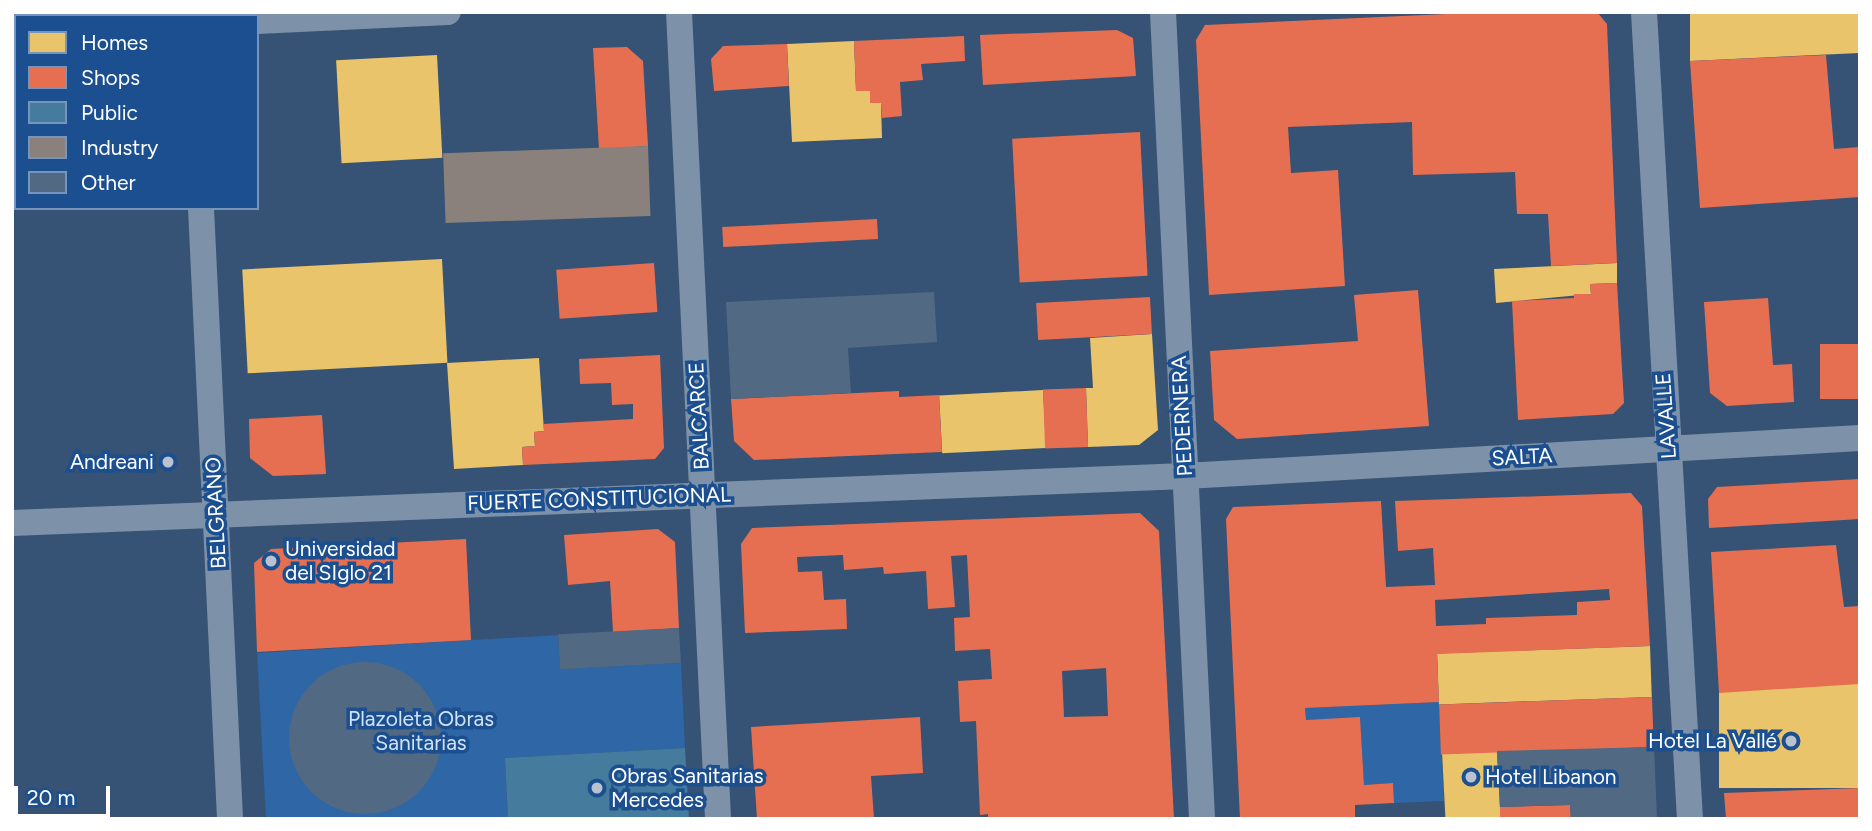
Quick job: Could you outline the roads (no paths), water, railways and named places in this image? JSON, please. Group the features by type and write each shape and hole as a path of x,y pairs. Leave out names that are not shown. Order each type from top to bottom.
{"street":[{"path":"259,20 448,12"},
{"name":"BALCARCE","path":"679,12 719,819"},
{"name":"PEDERNERA","path":"1163,12 1202,819"},
{"name":"LAVALLE","path":"1644,12 1690,819"},
{"name":"BELGRANO","path":"201,210 230,819"},
{"name":"SALTA","path":"1185,476 1860,438"},
{"name":"FUERTE CONSTITUCIONAL","path":"12,523 1185,476"}],"place":[{"name":"Andreani","path":"168,462"},
{"name":"Universidad del SIglo 21","path":"271,561"},
{"name":"Hotel La Vallé","path":"1791,741"},
{"name":"Hotel Libanon","path":"1471,777"},
{"name":"Obras Sanitarias Mercedes","path":"597,788"}],"park label":[{"name":"Plazoleta Obras Sanitarias","path":"421,731"}]}
